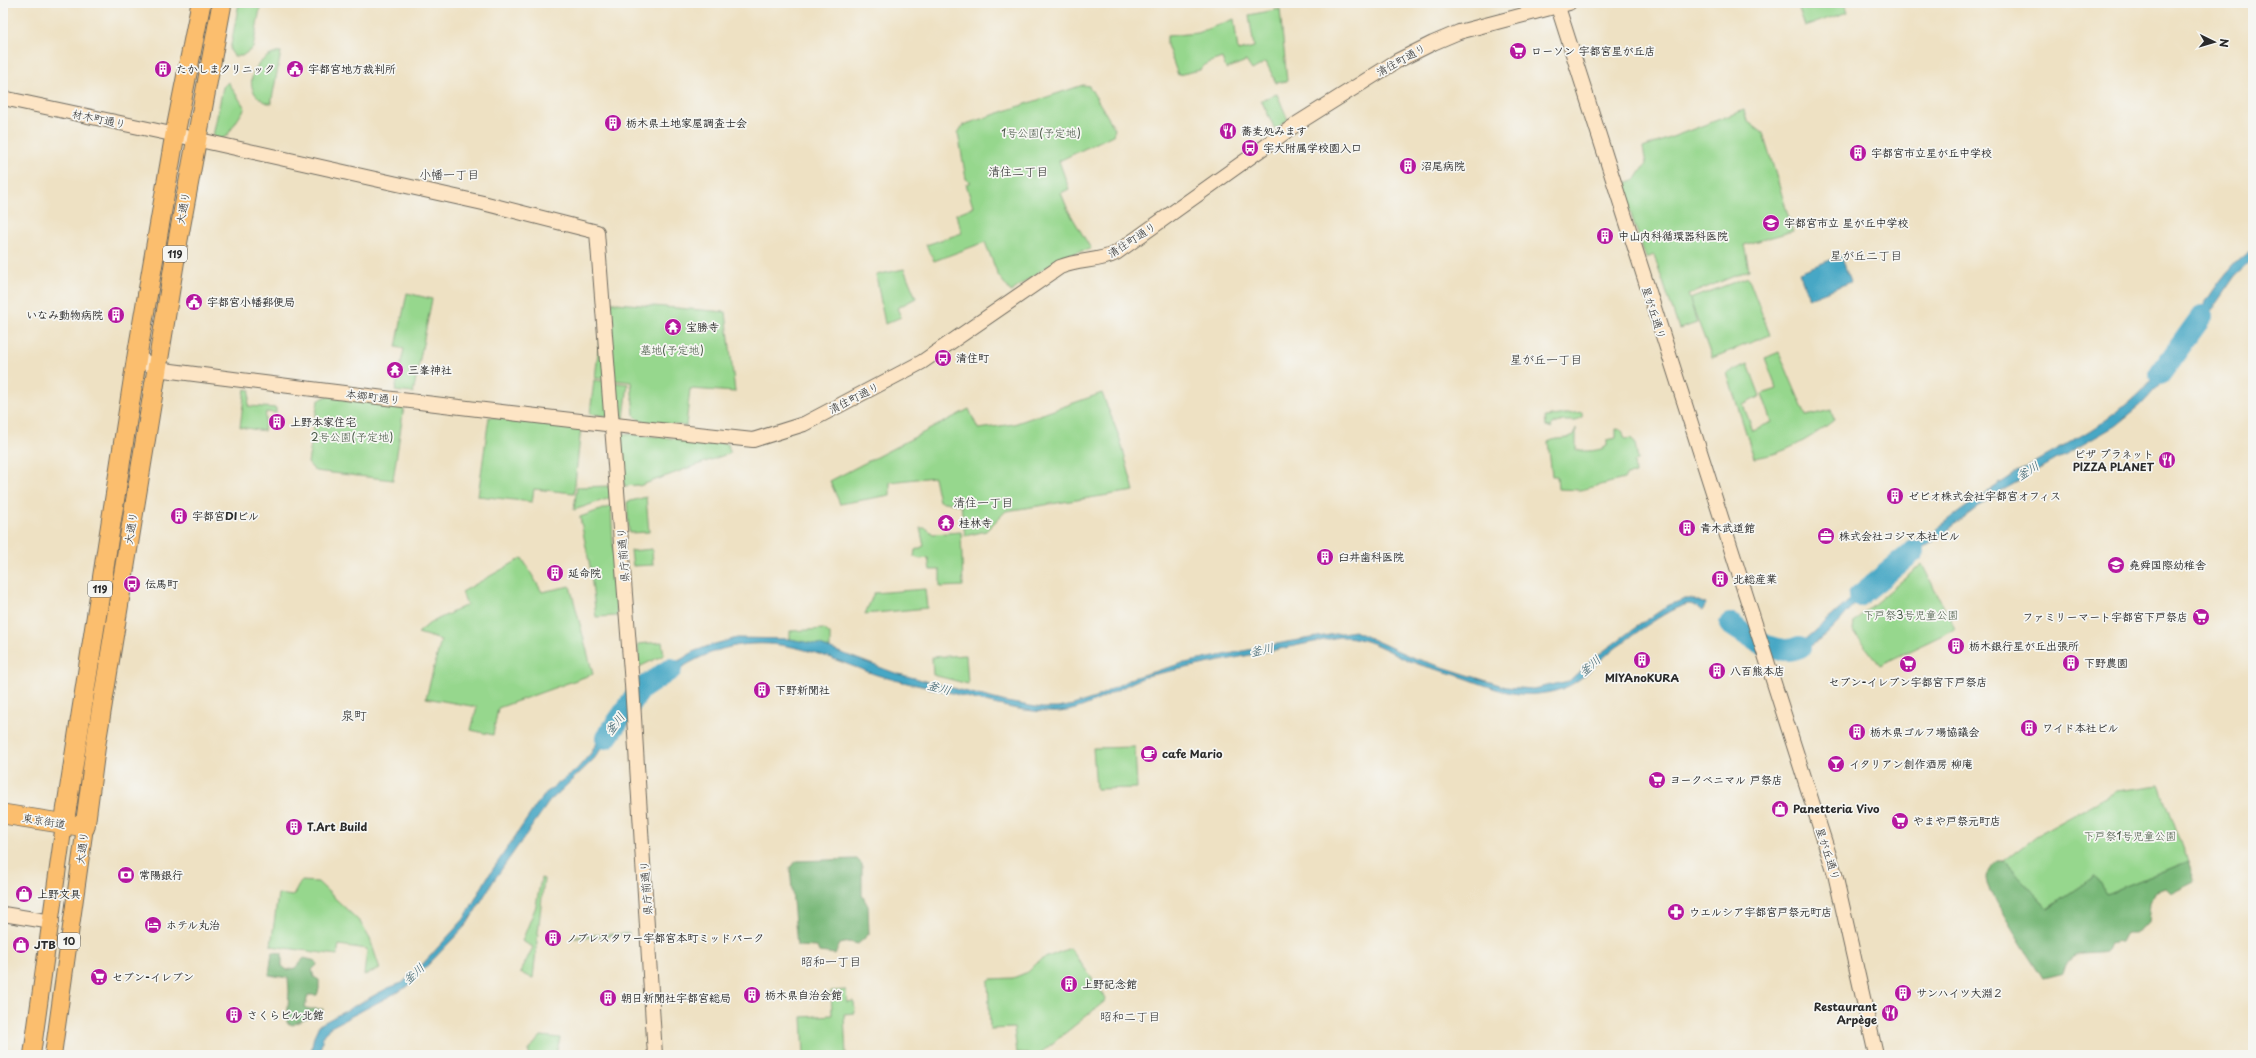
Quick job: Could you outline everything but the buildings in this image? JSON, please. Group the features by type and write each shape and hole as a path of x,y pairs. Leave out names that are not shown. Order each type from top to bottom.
{"highway":[{"name":"大通り","path":"64,824 137,356 175,134 201,3"},
{"name":"大通り","path":"85,827 156,369 195,139 222,3"},
{"name":"東京街道","path":"3,814 85,827"}],"main road":[{"name":"大通り","path":"32,1055 52,922 64,824"},
{"name":"大通り","path":"53,1055 85,827"}],"street":[{"name":"清住町通り","path":"613,425 753,440 804,424 922,362 1060,267 1071,262 1096,260 1116,253 1298,123 1397,61 1459,32 1564,5"},
{"name":"星が丘通り","path":"1564,5 1752,618 1835,874 1876,1055"},
{"name":"材木町通り","path":"3,98 195,139"},
{"name":"県庁前通り","path":"195,139 483,203 598,232 635,721 655,1055"},
{"name":"本郷町通り","path":"137,356 156,369 613,425"},
{"path":"3,914 52,922"}],"green space":[{"path":"239,3 261,3 253,48 242,56 234,56 230,50"},
{"path":"1797,3 1845,3 1848,12 1805,26"},
{"path":"1280,9 1287,81 1276,83 1266,62 1252,70 1246,61 1226,69 1222,58 1207,63 1200,70 1178,75 1167,45 1167,36 1197,33 1234,19 1238,51 1254,47 1249,15"},
{"path":"281,52 271,104 260,99 254,92 252,76 262,60"},
{"path":"228,82 245,108 227,136 217,141 213,136 223,87"},
{"name":"1号公園(予定地)","path":"1083,85 1089,86 1115,129 1113,135 1059,161 1069,189 1061,193 1068,210 1091,249 1069,255 1059,260 1011,292 998,275 985,242 934,261 926,245 962,233 956,214 973,207 966,184 971,182 966,179 958,133 963,125"},
{"path":"1277,94 1288,120 1275,129 1261,100"},
{"path":"1744,110 1747,121 1763,133 1793,231 1744,245 1749,270 1688,295 1690,299 1748,277 1770,335 1712,358 1690,300 1697,323 1679,329 1654,255 1646,258 1621,185 1636,179 1646,164 1643,148"},
{"path":"904,269 916,298 897,308 901,317 885,324 876,275"},
{"path":"407,293 432,299 413,393 395,391 404,349 396,347"},
{"name":"墓地(予定地)","path":"604,302 726,312 735,392 690,389 686,426 640,421 634,415 631,382 595,378"},
{"path":"1779,352 1806,416 1831,410 1834,420 1797,445 1776,453 1754,458 1727,373 1748,364 1760,396 1743,405 1753,430 1772,422 1762,394 1777,389 1765,358"},
{"path":"594,380 628,384 624,418 590,414"},
{"path":"245,389 250,390 248,406 276,408 276,413 266,412 264,431 240,427"},
{"path":"1102,393 1120,439 1134,491 1006,511 986,531 965,536 961,505 939,501 934,477 890,482 890,495 840,504 830,481 969,409 978,429 1014,424"},
{"name":"2号公園(予定地)","path":"326,396 404,407 393,480 315,471 308,463 318,401"},
{"path":"1582,412 1582,417 1576,421 1563,421 1551,425 1552,428 1546,426 1545,417"},
{"path":"489,417 581,428 574,493 534,489 532,502 478,496"},
{"path":"1576,428 1576,450 1584,451 1604,448 1607,446 1607,440 1616,438 1616,429 1622,430 1625,439 1631,438 1635,443 1638,460 1634,462 1635,474 1626,475 1624,479 1581,490 1558,489 1557,476 1552,476 1548,442 1573,436"},
{"path":"621,433 728,444 730,453 639,486 624,486"},
{"path":"609,486 610,498 574,510 577,487"},
{"path":"646,497 649,532 629,533 627,502"},
{"path":"611,506 617,616 596,617 590,567 580,517"},
{"path":"920,528 926,528 933,534 961,532 963,586 940,587 940,570 930,570 928,558 920,559 914,557 915,550 924,546"},
{"path":"652,549 653,565 633,566 631,551"},
{"path":"522,558 542,592 570,586 593,674 498,708 493,735 471,730 477,707 426,698 441,640 418,633 430,623 467,605 462,592"},
{"name":"下戸祭3号児童公園","path":"1922,564 1955,629 1880,665 1853,631 1854,621"},
{"path":"925,589 927,608 865,614 874,593"},
{"path":"824,629 830,634 830,649 790,639 790,631"},
{"path":"662,642 664,655 639,667 638,644"},
{"path":"966,655 968,684 933,675 932,657"},
{"path":"1135,747 1137,788 1096,789 1093,748"},
{"name":"下戸祭1号児童公園","path":"2160,785 2188,861 2106,894 2095,876 2048,908 2004,861 2036,836 2117,791"},
{"path":"857,859 862,864 862,895 868,906 869,934 858,944 849,942 840,944 835,954 819,952 817,947 797,946 790,867 797,861"},
{"path":"1997,861 2004,861 2048,908 2095,876 2106,894 2188,861 2195,881 2171,893 2166,888 2155,892 2151,903 2149,923 2135,932 2126,932 2121,942 2109,944 2105,952 2074,956 2066,965 2063,973 2043,978 2002,912 1989,886 1987,879 1988,873"},
{"path":"541,878 544,879 533,978 520,973 533,947 522,941 536,906"},
{"path":"301,881 318,882 360,922 370,939 380,969 364,975 367,949 339,945 337,955 271,946 278,894 293,896"},
{"path":"629,933 629,935 574,938 574,936"},
{"path":"1070,948 1106,998 1105,1001 1038,1055 1017,1053 1014,1028 990,1029 988,981 991,979 1013,978 1028,972 1040,960"},
{"path":"272,952 282,953 282,966 287,970 295,968 304,958 316,961 317,965 312,970 314,977 319,980 319,989 317,995 308,995 305,1007 308,1009 323,1009 323,1011 293,1025 287,1023 289,991 288,978 269,975"},
{"path":"846,990 847,1002 854,1001 855,1013 844,1014 846,1055 804,1055 802,1017 832,1015 831,991"},
{"path":"541,1036 560,1038 556,1055 529,1055 529,1050"}],"water":[{"path":"2253,249 2253,259 2235,276 2189,343 2182,339 2222,278 2242,257"},
{"path":"1841,256 1851,282 1809,298 1799,272"},
{"path":"2175,350 2182,353 2163,381 2141,405 2115,426 1991,497 1893,572 1889,566 1967,506 2016,473 2104,422 2117,412 2142,390"},
{"path":"1880,573 1884,579 1861,598 1821,639 1811,646 1800,650 1787,653 1772,652 1769,643 1787,645 1803,642"},
{"path":"1685,599 1693,599 1706,604 1702,611 1695,605 1689,604 1669,612 1645,626 1622,643 1570,686 1540,694 1515,693 1493,688 1415,663 1375,644 1349,637 1339,637 1151,675 1125,686 1088,705 1062,712 1022,710 996,704 877,675 801,649 769,644 752,644 722,649 683,667 646,691 645,681 695,651 711,645 737,638 790,639 820,645 895,673 1006,702 1042,708 1057,708 1095,698 1132,678 1180,664 1287,642 1354,631 1414,658 1506,687 1533,689 1569,681 1594,658 1632,630 1669,605"},
{"path":"1740,620 1745,623 1752,645 1726,630 1730,624"},
{"path":"623,706 624,716 594,759 549,802 494,880 467,924 407,987 329,1028 323,1037 319,1055 310,1055 314,1036 319,1025 388,988 402,983 421,966 464,919 487,878 537,804 548,791 576,770 591,753 608,725"}],"waterway":[{"name":"釜川","path":"2160,374 2202,316"},
{"name":"釜川","path":"1859,596 1914,551"},
{"name":"釜川","path":"1730,624 1772,648 1791,650 1800,647"},
{"name":"釜川","path":"606,738 641,689 671,669"}],"place":[{"name":"ローソン 宇都宮星が丘店","path":"1518,51"},
{"name":"たかしまクリニック","path":"163,69"},
{"name":"宇都宮地方裁判所","path":"295,69"},
{"name":"栃木県土地家屋調査士会","path":"613,123"},
{"name":"蕎麦処みます","path":"1228,131"},
{"name":"宇大附属学校園入口","path":"1250,148"},
{"name":"宇都宮市立星が丘中学校","path":"1858,153"},
{"name":"沼尾病院","path":"1408,166"},
{"name":"宇都宮市立 星が丘中学校","path":"1771,223"},
{"name":"中山内科循環器科医院","path":"1605,236"},
{"name":"宇都宮小幡郵便局","path":"194,302"},
{"name":"いなみ動物病院","path":"116,315"},
{"name":"宝勝寺","path":"673,327"},
{"name":"清住町","path":"943,358"},
{"name":"三峯神社","path":"395,370"},
{"name":"上野本家住宅","path":"277,422"},
{"name":"ピザ プラネット PIZZA PLANET","path":"2167,460"},
{"name":"ゼビオ株式会社宇都宮オフィス","path":"1895,496"},
{"name":"宇都宮DIビル","path":"179,516"},
{"name":"桂林寺","path":"946,523"},
{"name":"青木武道館","path":"1687,528"},
{"name":"株式会社コジマ本社ビル","path":"1826,536"},
{"name":"臼井歯科医院","path":"1325,557"},
{"name":"堯舜国際幼稚舎","path":"2116,565"},
{"name":"延命院","path":"555,573"},
{"name":"北総産業","path":"1720,579"},
{"name":"伝馬町","path":"132,584"},
{"name":"ファミリーマート宇都宮下戸祭店","path":"2201,617"},
{"name":"栃木銀行星が丘出張所","path":"1956,646"},
{"name":"MIYAnoKURA","path":"1642,660"},
{"name":"下野農園","path":"2071,663"},
{"name":"セブン-イレブン宇都宮下戸祭店","path":"1908,664"},
{"name":"八百熊本店","path":"1717,671"},
{"name":"下野新聞社","path":"762,690"},
{"name":"ワイド本社ビル","path":"2029,728"},
{"name":"栃木県ゴルフ場協議会","path":"1857,732"},
{"name":"cafe Mario","path":"1149,754"},
{"name":"イタリアン創作酒房 柳庵","path":"1836,764"},
{"name":"ヨークベニマル 戸祭店","path":"1657,780"},
{"name":"Panetteria Vivo","path":"1780,809"},
{"name":"やまや戸祭元町店","path":"1900,821"},
{"name":"T.Art Build","path":"294,827"},
{"name":"常陽銀行","path":"126,875"},
{"name":"上野文具","path":"24,894"},
{"name":"ウエルシア宇都宮戸祭元町店","path":"1676,912"},
{"name":"ホテル丸治","path":"153,925"},
{"name":"ノブレスタワー宇都宮本町ミッドパーク","path":"553,938"},
{"name":"JTB","path":"21,945"},
{"name":"セブン-イレブン","path":"99,977"},
{"name":"上野記念館","path":"1069,984"},
{"name":"サンハイツ大淵２","path":"1903,993"},
{"name":"栃木県自治会館","path":"752,995"},
{"name":"朝日新聞社宇都宮総局","path":"608,998"},
{"name":"Restaurant Arpège","path":"1890,1013"},
{"name":"さくらビル北館","path":"234,1015"}],"district":[{"name":"清住二丁目","path":"1018,172"},
{"name":"小幡一丁目","path":"449,175"},
{"name":"星が丘二丁目","path":"1866,256"},
{"name":"星が丘一丁目","path":"1546,360"},
{"name":"清住一丁目","path":"983,503"},
{"name":"泉町","path":"354,715"},
{"name":"昭和一丁目","path":"831,962"},
{"name":"昭和二丁目","path":"1130,1017"}]}
